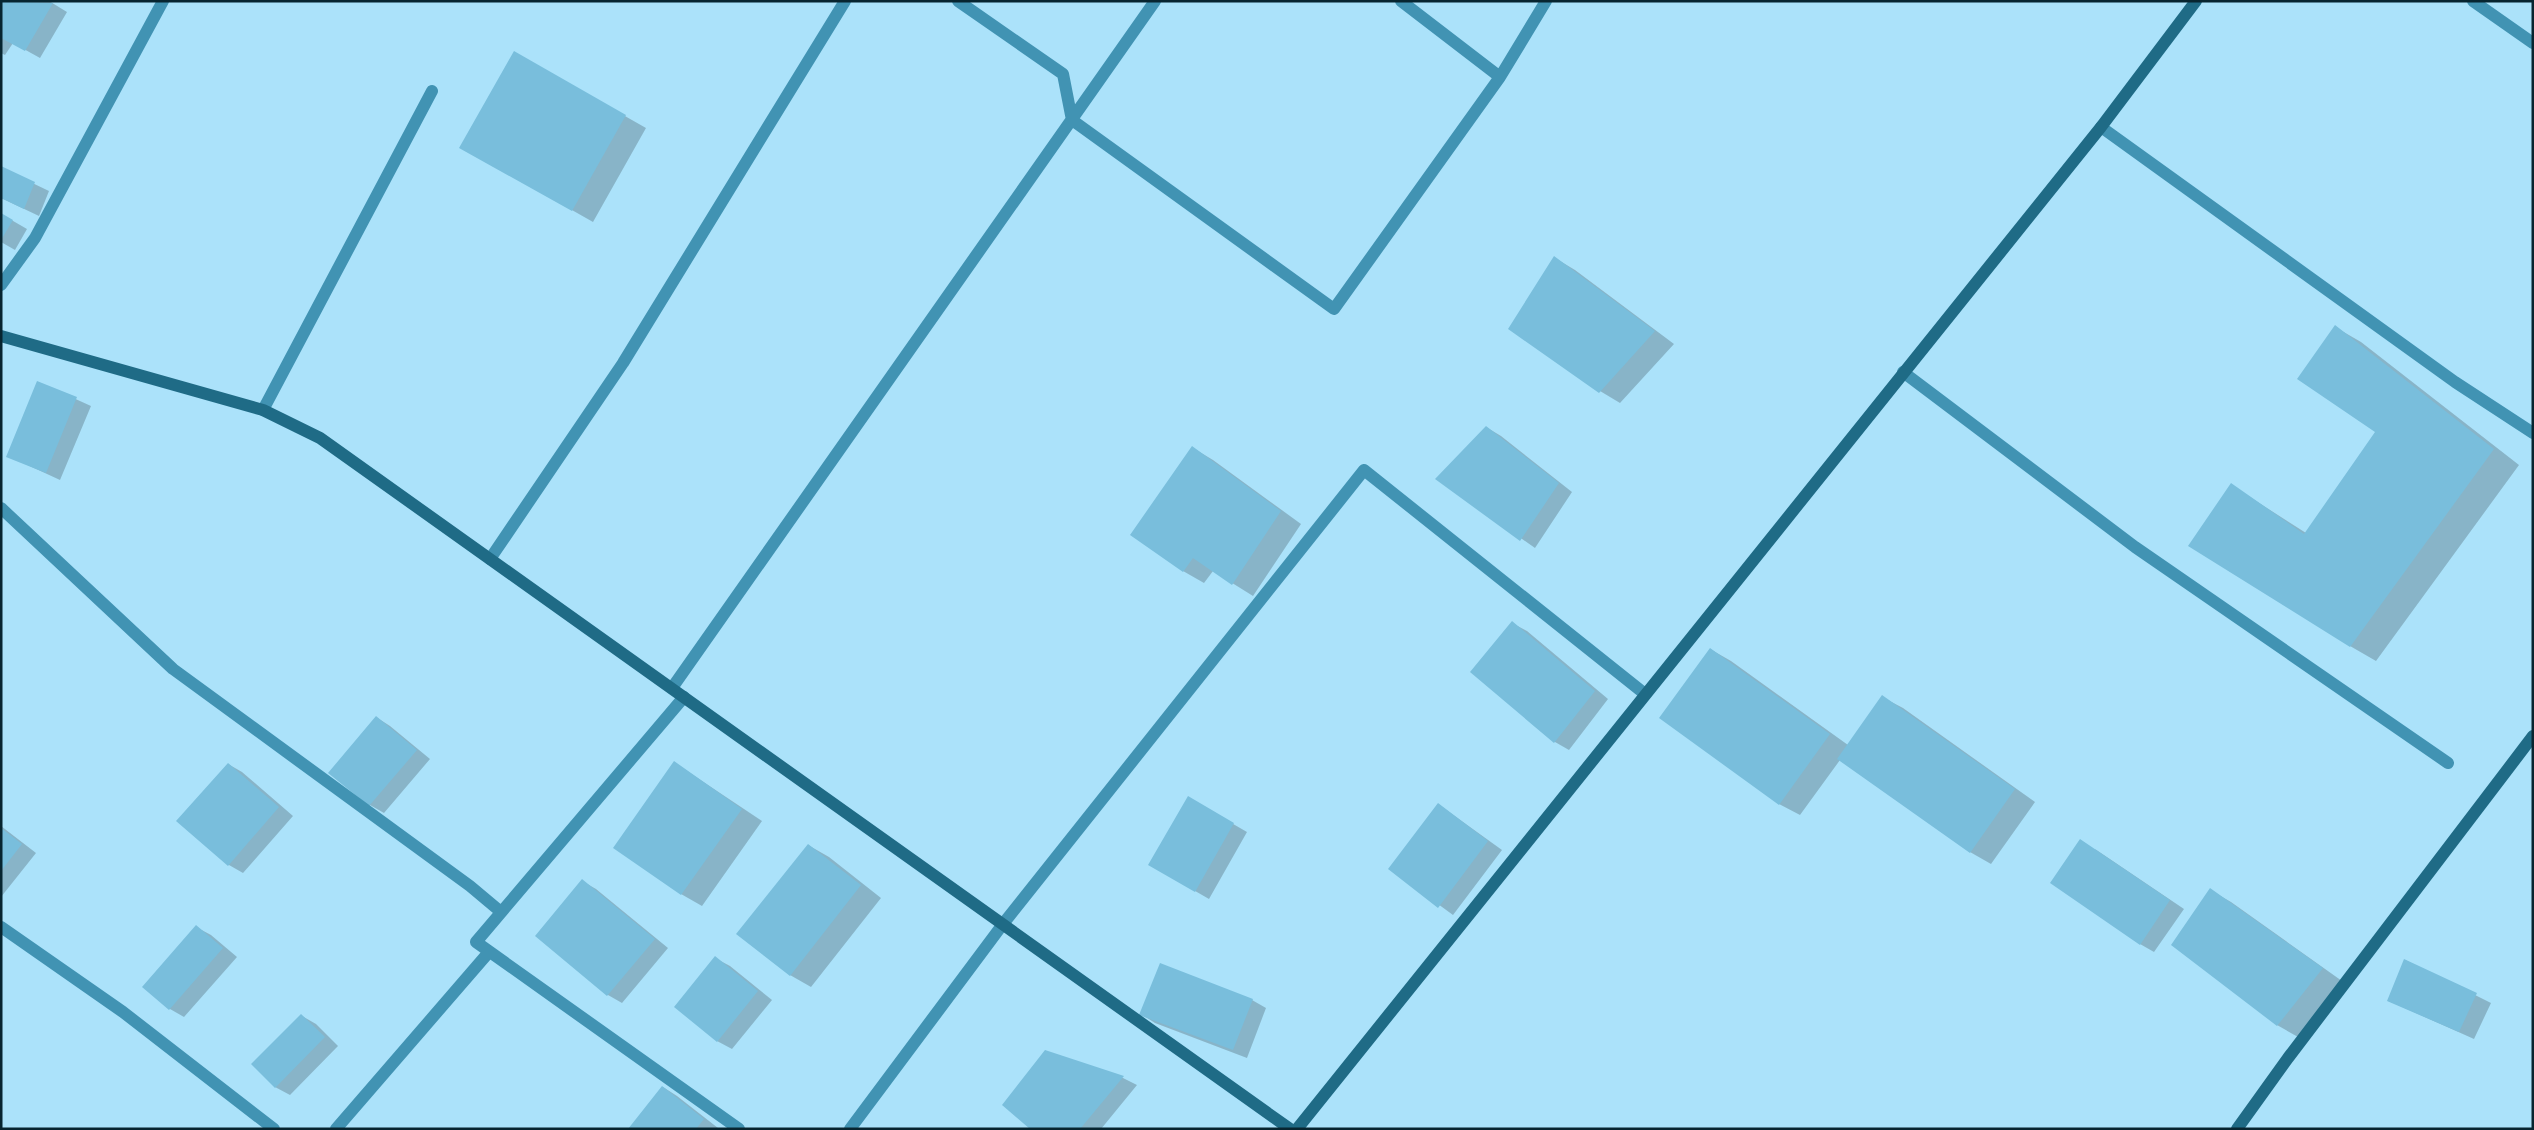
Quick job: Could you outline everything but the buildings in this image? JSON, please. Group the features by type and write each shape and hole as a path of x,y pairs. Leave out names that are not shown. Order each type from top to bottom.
{"street":[{"path":"1,285 35,238 163,1"},
{"path":"490,560 623,363 845,1"},
{"path":"958,1 1063,74 1072,120 1334,309 1500,77 1546,1"},
{"path":"672,688 1155,1"},
{"path":"1401,1 1500,77"},
{"path":"1297,1129 2101,127 2196,1"},
{"path":"2473,1 2533,43"},
{"path":"262,410 432,91"},
{"path":"2101,127 2447,376 2533,433"},
{"path":"1,336 262,410 320,438 1290,1129"},
{"path":"1904,372 2135,547 2448,763"},
{"path":"850,1129 1003,924 1364,470 1645,694"},
{"path":"1,508 173,669 462,880 502,912"},
{"path":"684,697 476,942 739,1129"},
{"path":"2237,1129 2288,1058 2533,736"},
{"path":"1,927 123,1012 274,1129"},
{"path":"336,1129 489,952"}]}
